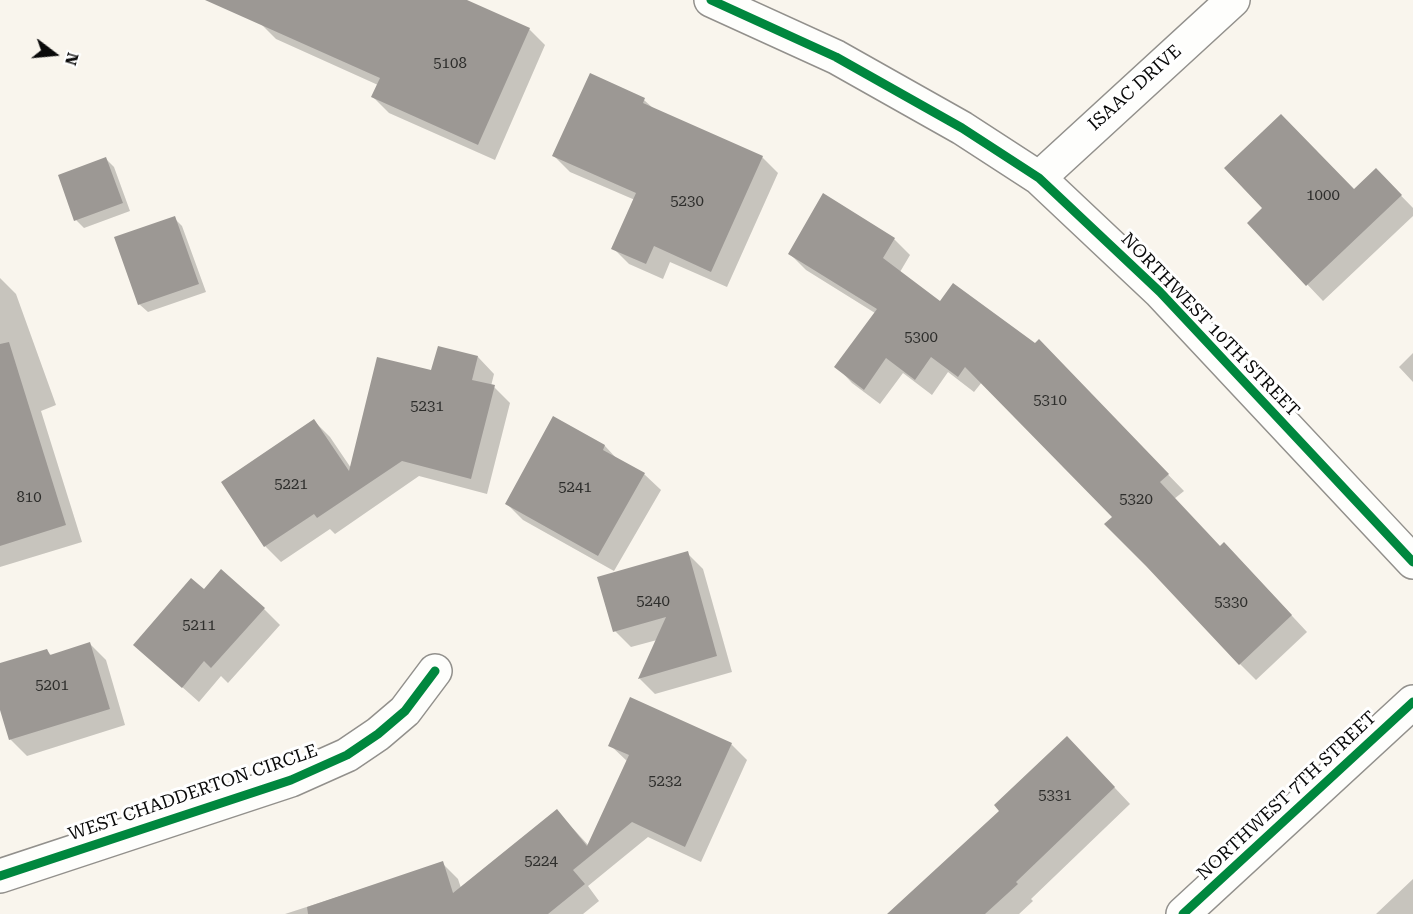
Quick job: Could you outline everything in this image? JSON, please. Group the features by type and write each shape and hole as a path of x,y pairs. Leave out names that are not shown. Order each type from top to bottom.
{"street":[{"name":"NORTHWEST 10TH STREET","path":"711,0 836,57 962,128 1039,178 1160,292 1413,562"},
{"name":"ISAAC DRIVE","path":"1039,178 1233,0"},
{"name":"WEST CHADDERTON CIRCLE","path":"0,876 291,780 347,756 405,711 435,671"},
{"name":"NORTHWEST 7TH STREET","path":"1183,914 1413,702"}],"building":[{"path":"205,0 467,0 530,28 478,145 371,97 380,78"},
{"path":"590,73 645,98 643,103 763,156 711,272 654,246 646,264 611,249 636,193 552,156"},
{"path":"1281,114 1354,189 1376,168 1402,195 1306,286 1247,223 1262,208 1224,168"},
{"path":"106,157 123,203 74,221 58,175"},
{"path":"823,193 895,238 883,258 940,301 953,283 1035,343 1039,339 1169,474 1160,482 1220,546 1224,542 1292,615 1239,665 1104,524 1112,517 965,367 958,377 931,357 915,380 886,358 864,390 834,367 877,309 788,254"},
{"path":"175,216 199,284 138,305 114,237"},
{"path":"9,342 66,525 0,546 0,344"},
{"path":"438,346 478,356 472,380 495,385 471,479 402,461 317,518 314,514 264,547 221,482 314,419 349,471 377,357 431,370"},
{"path":"553,416 605,445 603,450 645,473 598,556 505,504"},
{"path":"688,551 717,656 638,679 666,617 613,632 597,577"},
{"path":"221,569 265,608 211,668 204,661 182,688 133,645 191,578 204,589"},
{"path":"90,642 110,709 9,740 0,710 0,663 47,649 50,655"},
{"path":"630,697 732,743 685,847 632,822 573,870 585,884 548,914 308,914 307,907 443,861 453,893 557,809 587,846 629,755 608,746"},
{"path":"1067,736 1115,787 1016,882 1018,884 985,914 887,914 999,811 994,805"}],"cycle path":[{"path":"711,0 836,57 962,128 1039,178 1160,292 1413,562"},
{"path":"0,876 291,780 347,755 378,734 405,711 435,671"},
{"path":"1183,914 1413,702"}]}
